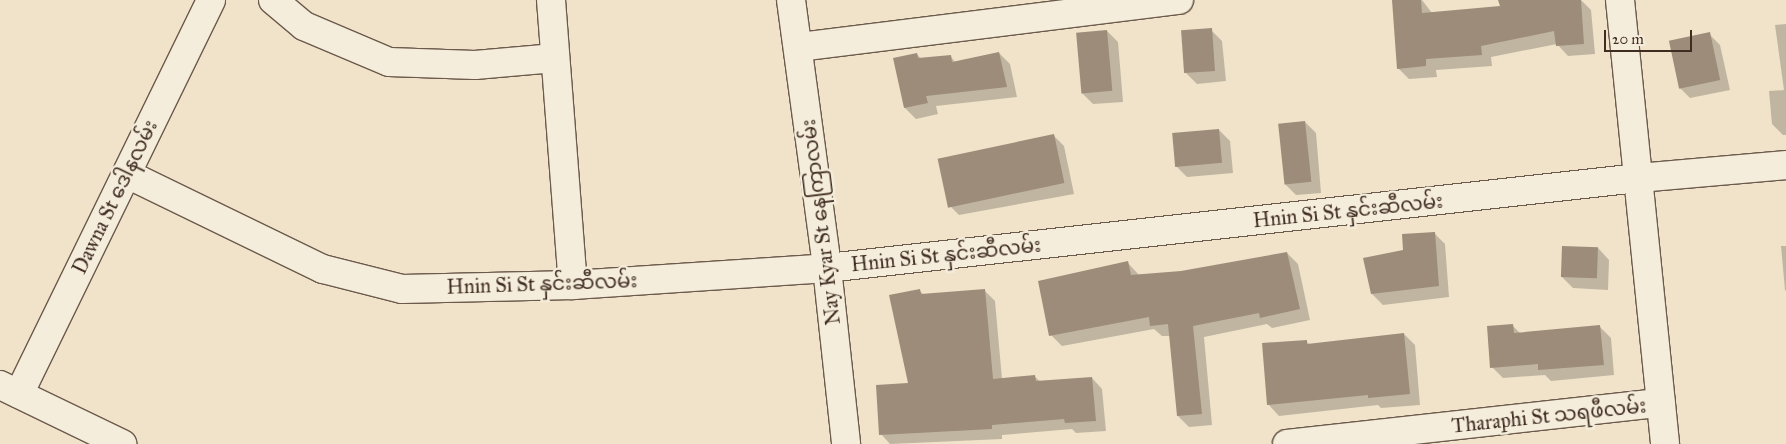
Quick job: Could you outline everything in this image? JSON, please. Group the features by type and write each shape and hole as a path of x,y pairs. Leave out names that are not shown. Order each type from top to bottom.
{"street":[{"name":"Dawna St ဒေါနလမ်း","path":"9,390 126,174 211,0"},
{"path":"273,0 304,26 388,62 475,65 555,58"},
{"path":"551,0 573,285"},
{"name":"Nay Kyar St နေကြာလမ်း","path":"791,0 800,47 828,268 846,444"},
{"path":"800,47 1179,0"},
{"path":"1620,0 1665,444"},
{"name":"Hnin Si St နှင်းဆီလမ်း","path":"126,174 323,269 402,289 573,285 828,268 1638,178 1786,165"},
{"path":"9,390 122,444"},
{"name":"Tharaphi St သရဖီလမ်း","path":"1287,444 1661,404"}],"building":[{"path":"1392,0 1421,0 1422,13 1500,6 1498,0 1581,0 1584,44 1556,46 1554,31 1481,46 1482,55 1426,59 1426,66 1397,69"},
{"path":"1212,28 1215,71 1184,73 1181,30"},
{"path":"1107,30 1112,91 1081,93 1076,33"},
{"path":"1710,32 1720,80 1679,89 1669,41"},
{"path":"999,52 1007,87 926,96 928,103 904,108 893,58 917,53 918,58 951,55 952,62"},
{"path":"1305,121 1311,182 1285,184 1278,124"},
{"path":"1219,129 1222,163 1175,167 1172,133"},
{"path":"1054,134 1064,183 948,208 938,159"},
{"path":"1435,232 1439,286 1371,294 1363,258 1403,250 1402,234"},
{"path":"1562,246 1598,247 1597,278 1561,277"},
{"path":"1287,252 1300,309 1260,318 1259,313 1193,326 1202,414 1177,416 1168,324 1150,326 1149,317 1049,336 1038,281 1128,261 1131,275 1181,271"},
{"path":"920,289 921,294 985,289 993,379 1035,375 1036,381 1092,377 1096,421 1065,423 1064,419 992,425 992,429 879,435 876,385 908,383 889,295"},
{"path":"1513,324 1514,333 1600,325 1604,365 1538,370 1538,364 1490,368 1487,326"},
{"path":"1404,333 1410,394 1368,398 1368,395 1267,405 1262,343 1307,340 1307,344"}]}
